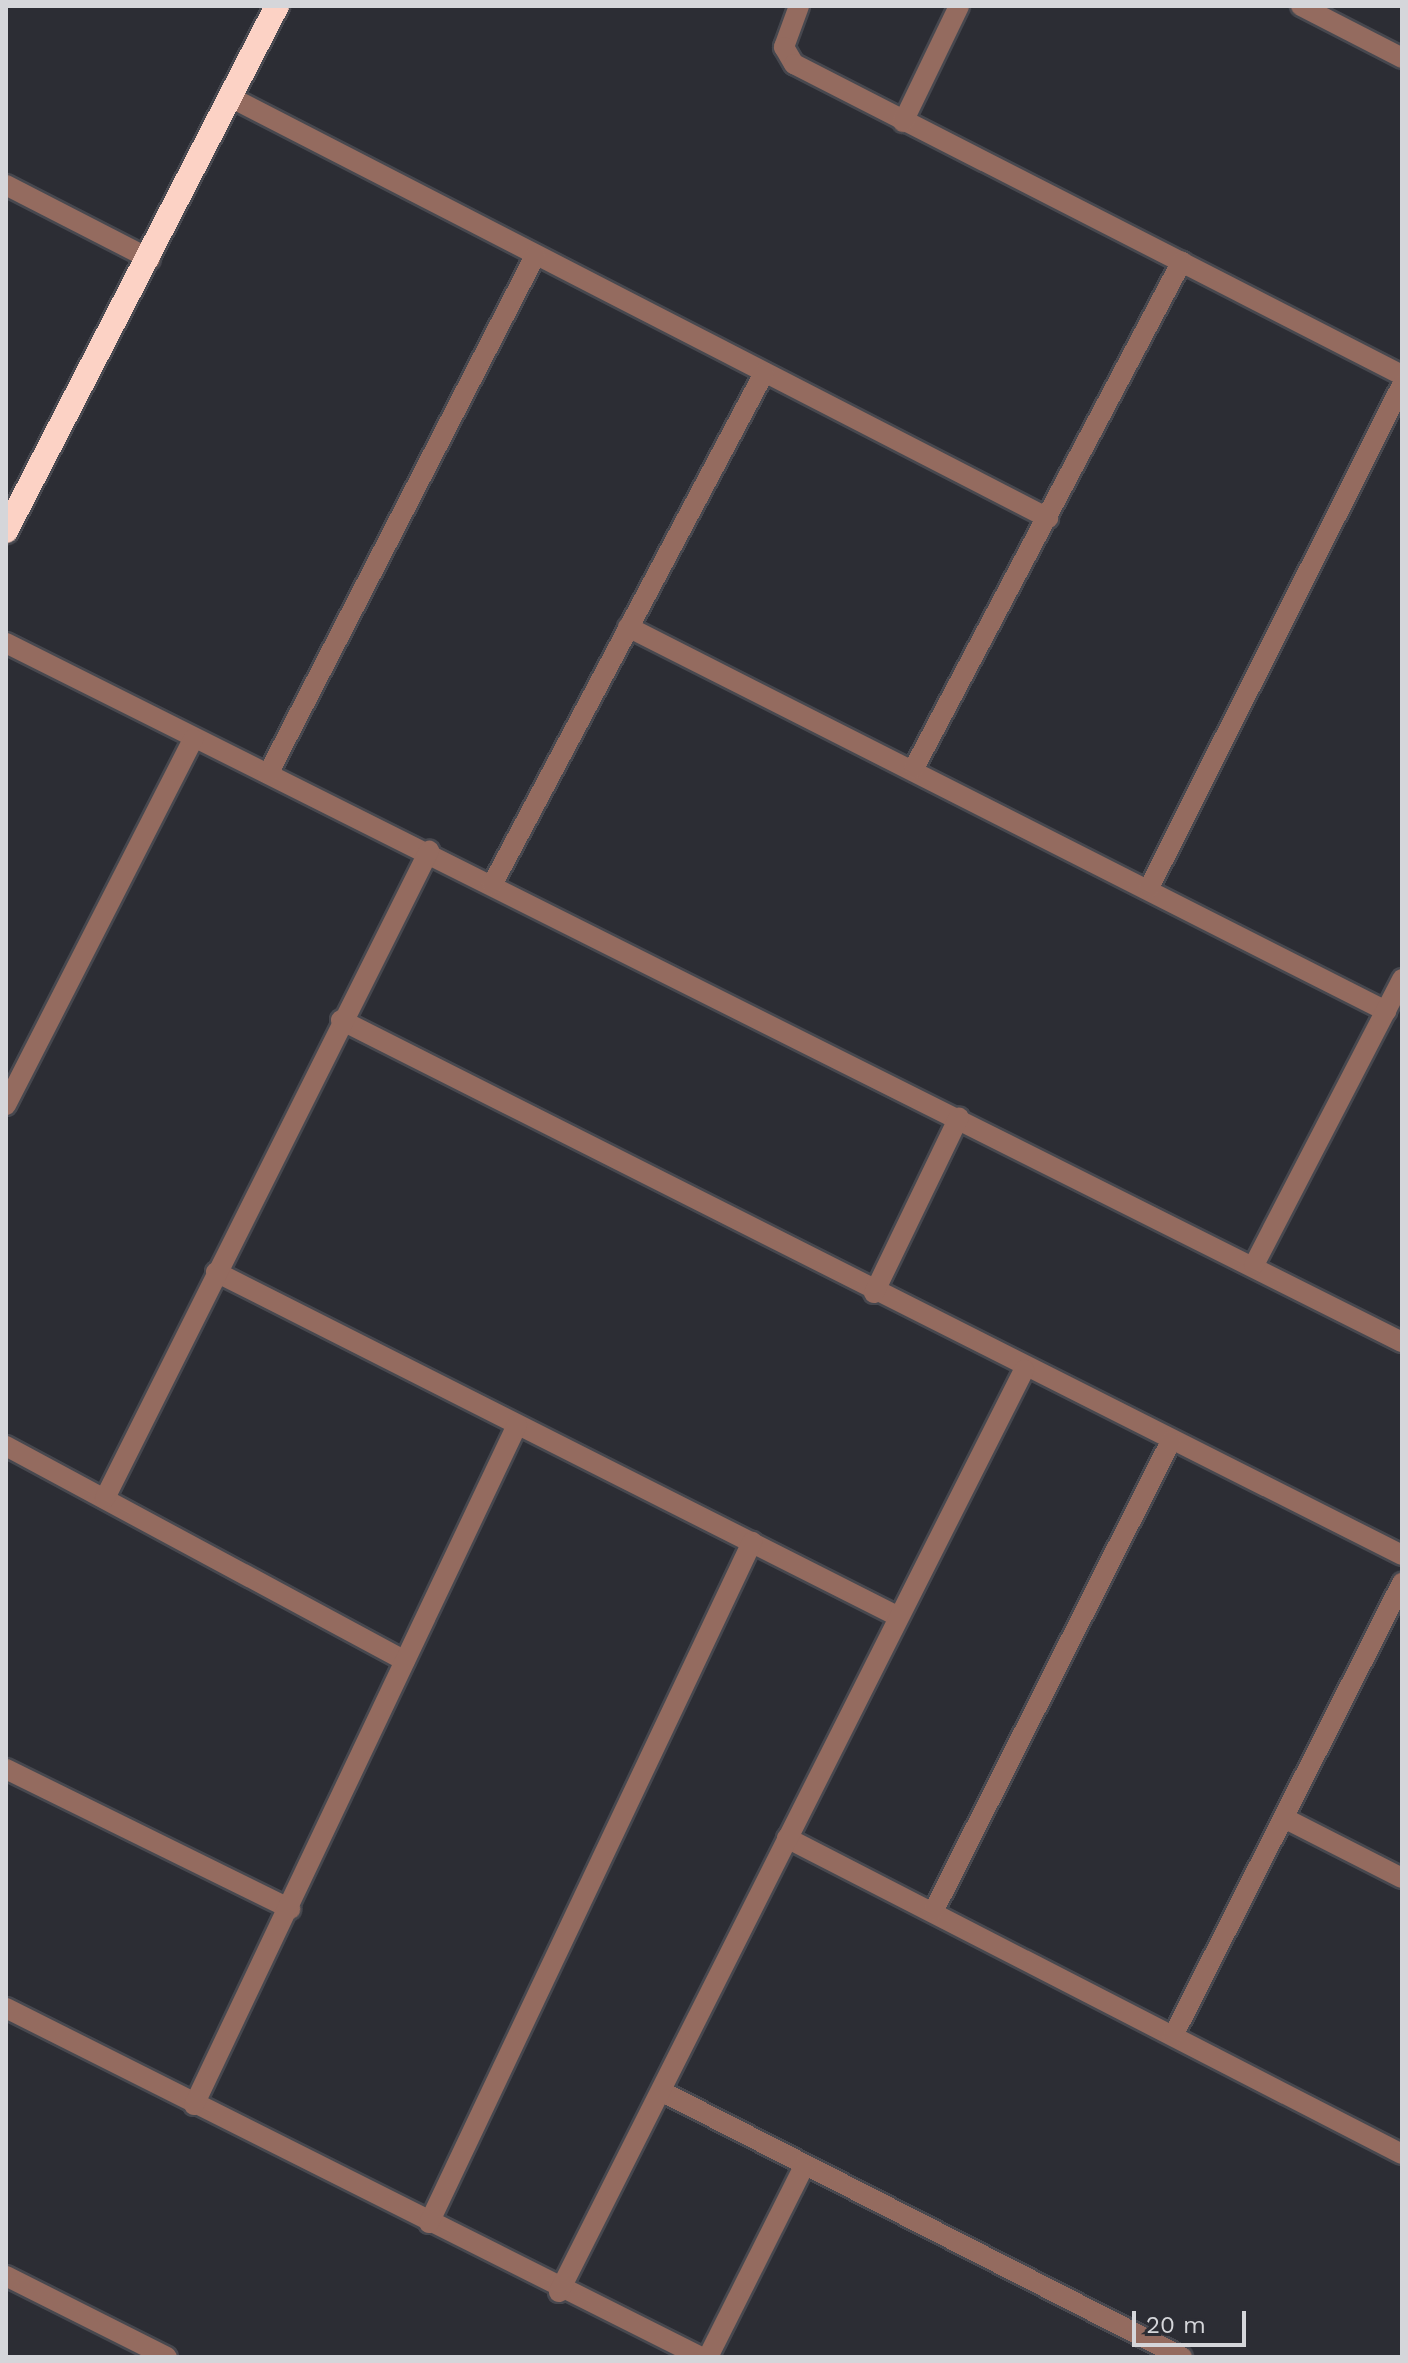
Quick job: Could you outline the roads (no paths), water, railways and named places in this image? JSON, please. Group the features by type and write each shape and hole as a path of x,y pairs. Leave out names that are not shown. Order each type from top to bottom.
{"highway":[{"path":"9,519 150,259 277,6"}],"street":[{"path":"799,6 785,55 903,122 1402,375"},
{"path":"903,122 959,6"},
{"path":"1305,7 1402,58"},
{"path":"232,98 1048,518"},
{"path":"6,185 150,259"},
{"path":"268,774 535,256"},
{"path":"914,768 1182,261"},
{"path":"492,885 764,373"},
{"path":"1149,888 1402,385"},
{"path":"628,627 914,768 1386,1011"},
{"path":"6,643 193,739 429,851 1402,1342"},
{"path":"6,1105 193,739"},
{"path":"105,1498 341,1020 429,851"},
{"path":"1254,1265 1402,979"},
{"path":"341,1020 1024,1370 1402,1555"},
{"path":"874,1293 959,1117"},
{"path":"216,1272 899,1617"},
{"path":"559,2292 1024,1370"},
{"path":"194,2105 290,1909 517,1425"},
{"path":"934,1910 1171,1441"},
{"path":"6,1446 405,1661"},
{"path":"429,2223 752,1542"},
{"path":"1173,2036 1402,1583"},
{"path":"6,1769 290,1909"},
{"path":"1284,1818 1402,1878"},
{"path":"787,1838 934,1910 1402,2154"},
{"path":"6,2008 559,2292 701,2357"},
{"path":"661,2091 1182,2357"},
{"path":"708,2357 804,2166"},
{"path":"6,2276 167,2357"}]}
